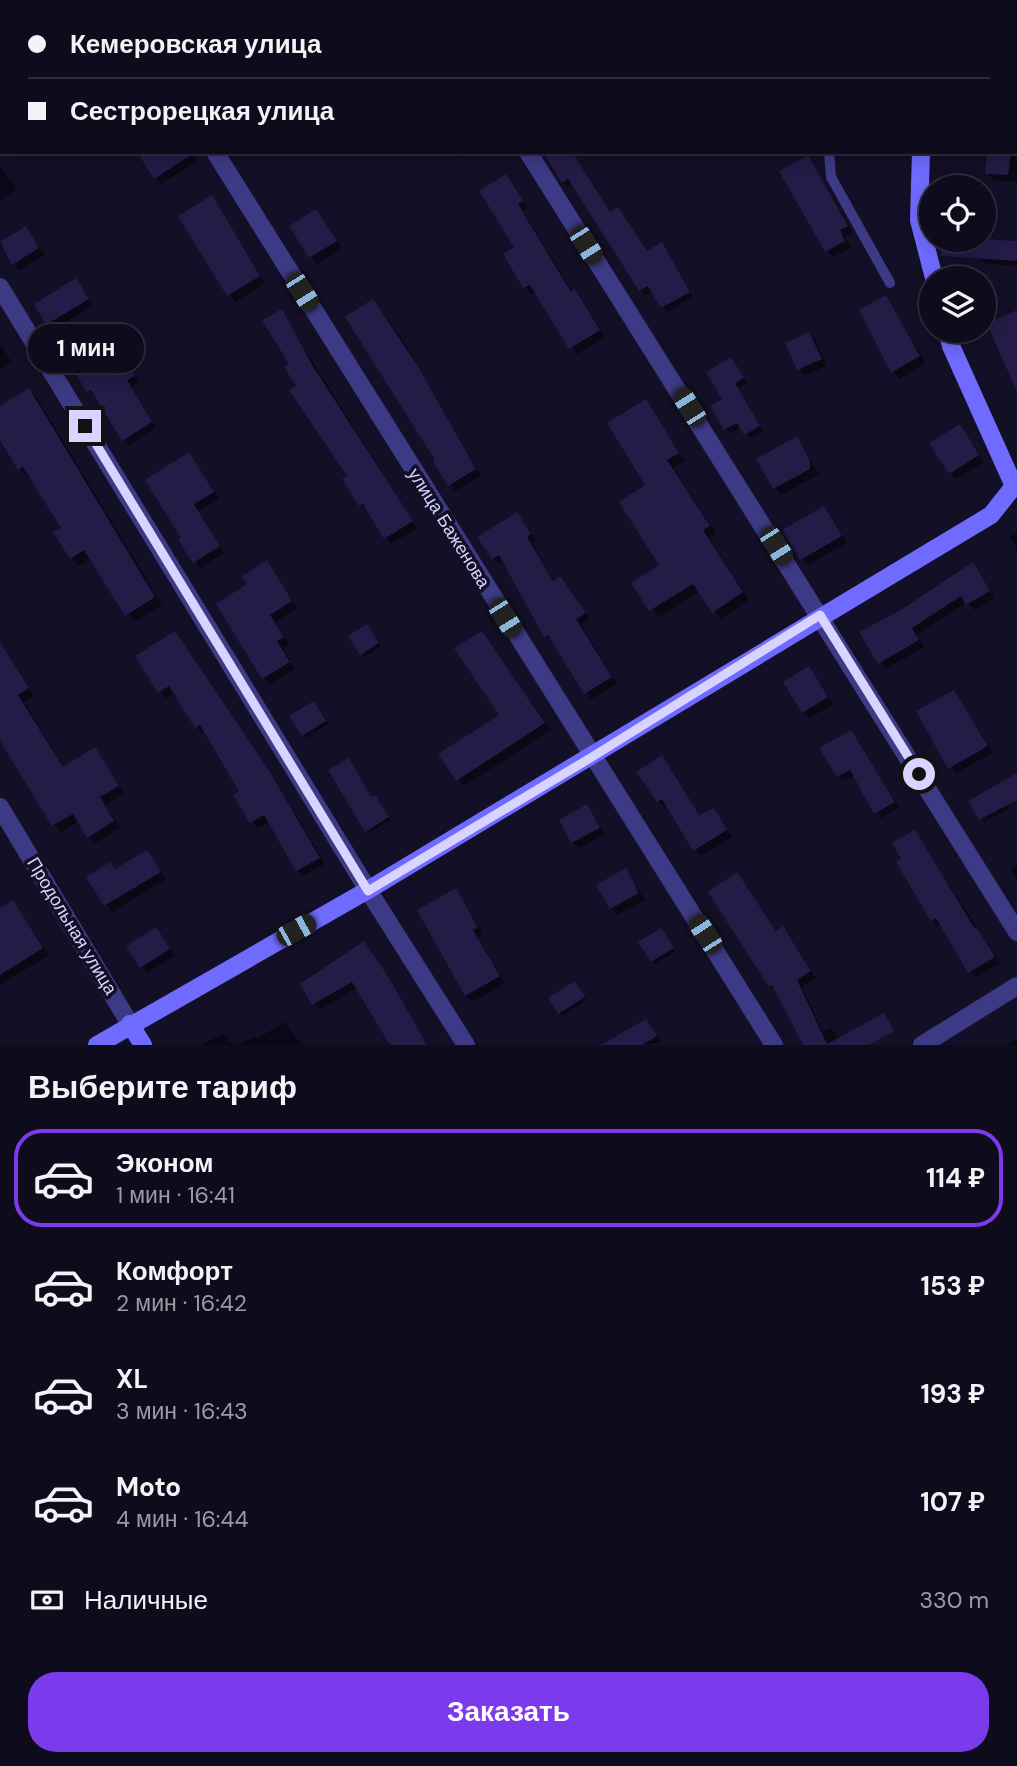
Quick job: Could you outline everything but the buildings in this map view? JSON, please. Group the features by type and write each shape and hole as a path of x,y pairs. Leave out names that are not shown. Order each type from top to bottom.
{"main road":[{"path":"921,154 919,220 931,266"},
{"path":"97,1045 368,891 592,757 820,615 992,515 1016,485 950,343"},
{"name":"Продольная улица","path":"130,1024 143,1045"}],"street":[{"name":"улица Баженова","path":"216,154 775,1045"},
{"path":"529,154 1017,932"},
{"path":"0,287 368,891 466,1045"},
{"name":"Продольная улица","path":"0,807 130,1024"},
{"path":"922,1045 1017,986"}],"lane":[{"path":"829,154 831,177 890,283"}],"route":[{"path":"85,426 368,891 592,757 820,615 919,774"}]}
